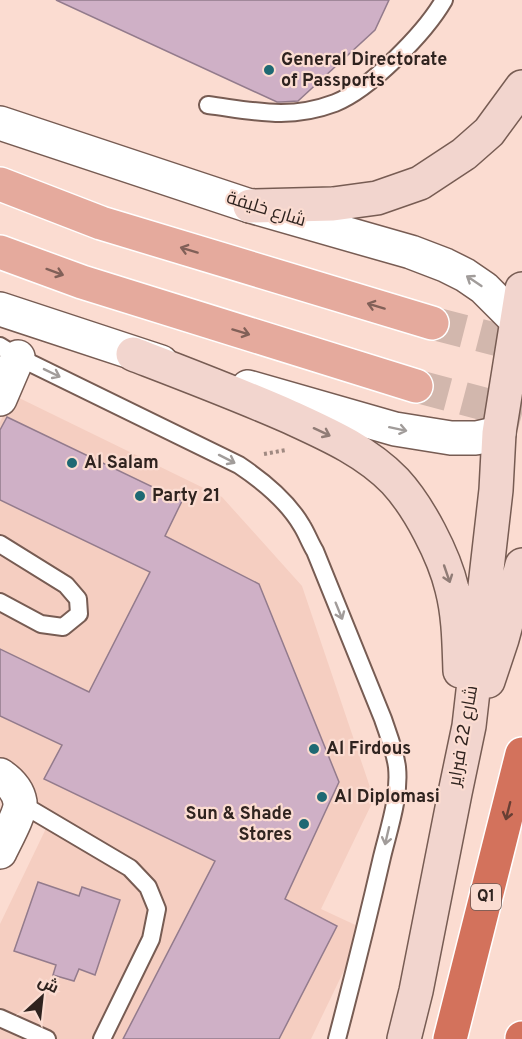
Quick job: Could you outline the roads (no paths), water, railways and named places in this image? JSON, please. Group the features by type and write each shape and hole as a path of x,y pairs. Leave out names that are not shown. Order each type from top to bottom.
{"highway":[{"name":"Q1","path":"450,1039 522,754"}],"main road":[{"path":"249,206 333,204 377,198 420,183 464,154 489,132 522,87"},
{"path":"0,184 102,224 432,323"},
{"path":"0,252 82,282 416,386"},
{"name":"شارع 22 فبراير","path":"404,1039 416,991 469,726 495,500 510,427 522,288"},
{"path":"133,354 251,400 329,435 362,454 395,481 422,517 441,556 452,590 459,636 462,709 455,793"},
{"path":"495,500 522,479"},
{"path":"469,726 502,639 522,565"}],"street":[{"name":"شارع خليفة","path":"0,123 249,206 411,252 445,265 484,288 519,324"},
{"path":"0,309 133,354 395,429 451,438 476,438 510,427"},
{"path":"0,399 9,351"},
{"path":"0,775 11,783 20,803 15,820 2,844"}],"lane":[{"path":"208,105 282,113 312,110 335,103 358,90 399,55 437,12 444,0"},
{"path":"9,351 239,465 263,481 284,501 301,525 315,551 383,719 397,767 396,794 391,820 337,1039"},
{"path":"0,544 66,585 78,599 79,614 63,627 41,624 0,602"},
{"path":"20,803 130,868 148,887 157,909 151,939 102,1039"},
{"path":"0,1018 47,1039"}],"tunnel":[{"path":"432,323 522,346"},
{"path":"416,386 522,414"}],"place":[{"name":"General Directorate of Passports","path":"269,70"},
{"name":"Al Salam","path":"72,463"},
{"name":"Party 21","path":"140,496"},
{"name":"Al Firdous","path":"314,749"},
{"name":"Al Diplomasi","path":"322,797"},
{"name":"Sun & Shade Stores","path":"304,824"}]}
